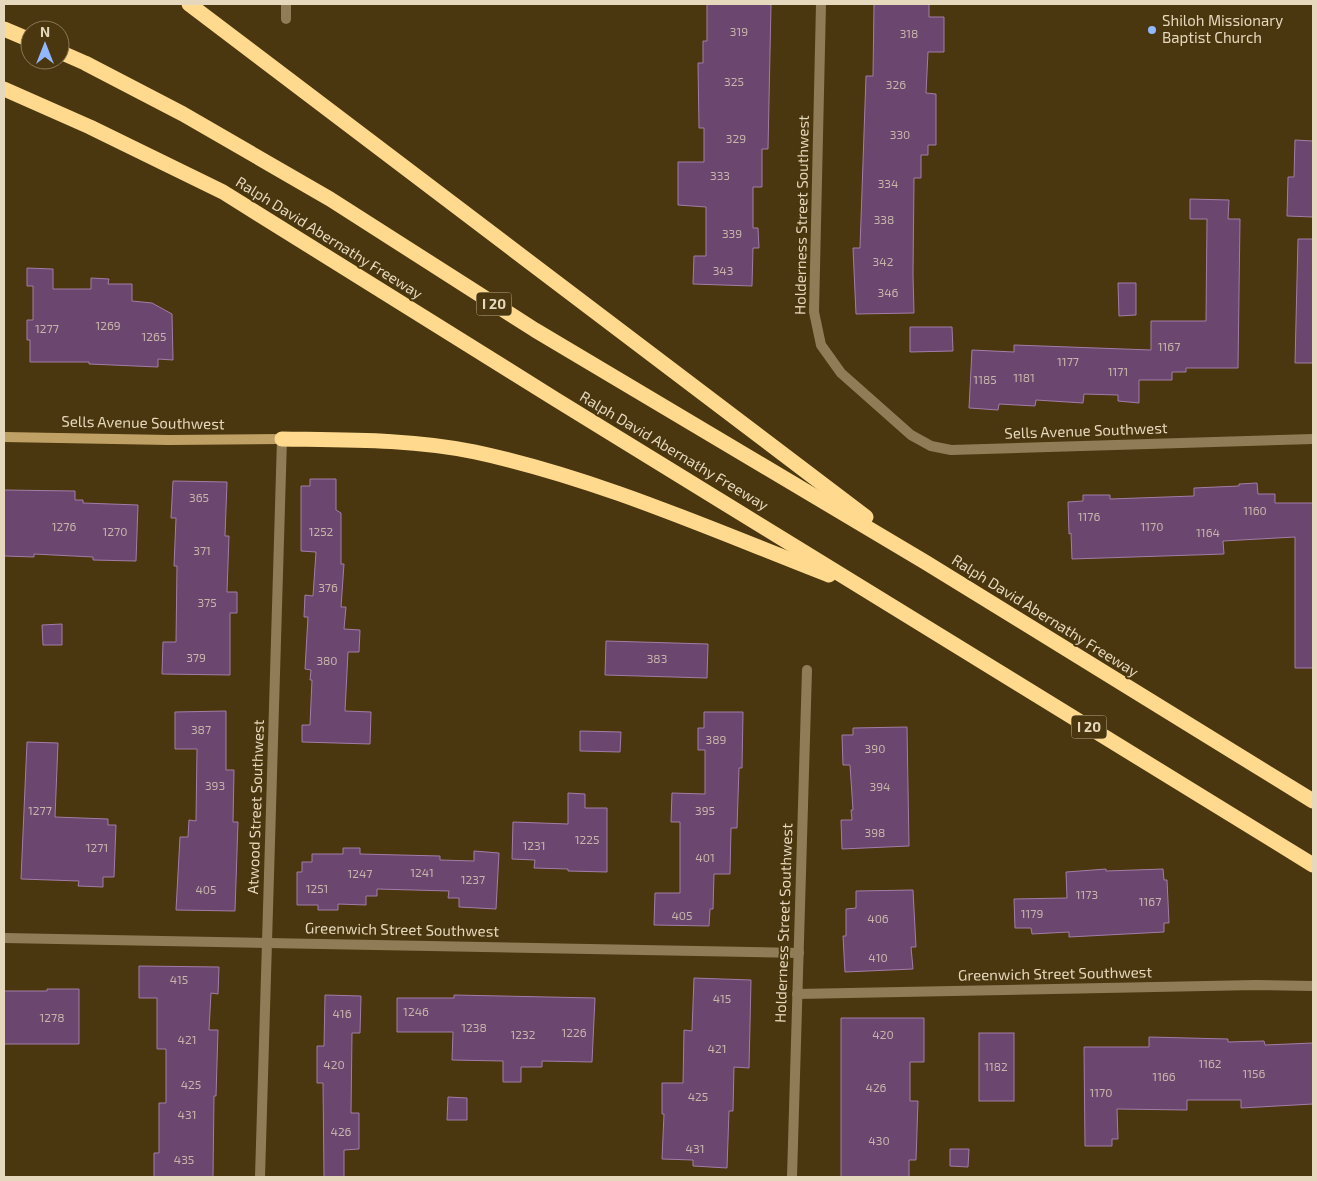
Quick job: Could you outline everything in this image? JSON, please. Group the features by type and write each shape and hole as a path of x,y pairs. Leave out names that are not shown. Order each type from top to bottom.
{"highway":[{"path":"189,4 925,562"},
{"path":"4,29 20,36"},
{"name":"Ralph David Abernathy Freeway","path":"70,56 183,114 330,199 535,330 925,562 1313,801"},
{"name":"Ralph David Abernathy Freeway","path":"4,90 90,127 223,192 1313,865"},
{"path":"282,439 412,442 474,452 534,466 613,491 865,589"}],"street":[{"path":"286,4 286,19"},
{"name":"Holderness Street Southwest","path":"820,4 814,312 822,345 841,373 876,404"},
{"name":"Sells Avenue Southwest","path":"876,404 911,435 931,446 951,450 1313,439"},
{"name":"Sells Avenue Southwest","path":"4,437 169,440 282,439"},
{"name":"Atwood Street Southwest","path":"260,1177 282,439"},
{"name":"Holderness Street Southwest","path":"792,1177 807,670"},
{"name":"Greenwich Street Southwest","path":"4,938 799,953"},
{"name":"Greenwich Street Southwest","path":"798,994 1246,985 1313,986"}],"building":[{"path":"707,4 771,4 768,149 762,149 762,187 753,187 753,228 758,228 759,248 753,248 752,286 693,284 694,256 706,256 706,207 678,205 678,162 704,162 704,128 699,128 698,63 703,63 703,41 707,41"},
{"path":"874,4 929,4 929,17 944,17 944,52 928,52 926,93 936,94 936,145 928,145 928,155 921,155 921,178 914,178 914,313 856,314 853,248 860,248 866,76 873,76"},
{"path":"1295,140 1313,141 1313,217 1287,216 1288,177 1294,177"},
{"path":"1190,199 1229,200 1228,219 1240,219 1238,368 1186,368 1186,372 1172,372 1172,380 1139,380 1139,403 1118,401 1118,395 1084,394 1083,403 1036,400 1035,406 999,404 998,410 969,408 972,350 1014,352 1014,345 1151,350 1151,321 1206,321 1207,219 1190,219"},
{"path":"1298,239 1313,239 1313,363 1295,363"},
{"path":"27,268 53,269 53,289 91,289 91,278 109,279 108,284 132,284 132,301 152,303 172,314 173,360 158,359 158,367 89,364 89,362 30,362 30,340 27,340 27,320 33,320 33,286 27,286"},
{"path":"1118,283 1136,283 1136,315 1119,316"},
{"path":"910,327 952,327 953,351 910,352"},
{"path":"310,479 336,479 336,510 341,513 341,564 344,564 341,607 346,607 344,629 360,630 359,652 348,652 345,711 371,712 370,744 302,742 302,725 310,725 312,680 310,680 311,670 305,669 308,617 304,617 305,595 313,596 316,552 301,551 301,486 310,486"},
{"path":"173,481 227,482 225,536 229,536 227,592 237,592 237,613 230,613 230,675 162,674 163,642 176,642 177,566 174,566 176,518 171,518"},
{"path":"1257,483 1258,494 1275,494 1275,503 1313,503 1313,668 1295,668 1295,537 1223,541 1224,554 1072,559 1068,502 1083,501 1083,495 1110,495 1110,499 1194,496 1194,488 1239,486 1239,484"},
{"path":"4,490 75,491 75,500 83,500 83,503 138,505 136,561 93,560 93,557 34,554 34,557 4,556"},
{"path":"62,624 62,645 43,645 42,625"},
{"path":"606,641 708,644 707,678 605,675"},
{"path":"226,711 226,770 234,770 233,822 238,822 235,911 176,910 180,837 188,837 189,820 196,821 197,749 175,749 175,712"},
{"path":"704,712 743,712 742,768 739,768 737,828 731,828 730,874 714,874 713,909 710,909 709,926 654,925 655,893 680,893 680,822 671,822 672,793 705,794 705,750 698,750 698,728 704,728"},
{"path":"907,727 909,846 842,849 841,820 852,820 851,810 853,810 850,765 843,765 842,735 853,735 853,728"},
{"path":"580,731 621,732 620,752 580,751"},
{"path":"27,742 58,743 55,817 108,819 108,825 116,825 114,877 103,877 103,887 78,886 79,881 21,879"},
{"path":"568,793 585,794 585,808 607,808 607,872 534,868 535,860 512,859 513,822 568,824"},
{"path":"343,848 360,848 360,854 440,856 440,860 474,861 474,851 499,853 496,909 459,907 459,898 448,898 449,891 377,889 377,896 366,896 366,905 338,904 338,910 318,910 318,905 297,905 297,872 302,872 302,862 312,862 312,854 343,854"},
{"path":"1106,869 1106,871 1163,869 1164,880 1167,880 1169,923 1164,923 1164,932 1069,937 1069,932 1032,934 1031,928 1015,928 1014,899 1067,898 1066,872"},
{"path":"913,890 916,947 911,947 913,969 845,972 843,936 846,936 846,909 856,908 856,891"},
{"path":"139,966 219,967 218,994 211,993 209,1030 218,1030 216,1096 214,1096 213,1177 154,1177 154,1153 159,1153 159,1103 166,1103 166,1049 157,1049 157,998 139,998"},
{"path":"694,978 751,980 749,1068 734,1067 733,1111 729,1111 727,1168 693,1166 693,1160 662,1159 664,1114 662,1114 662,1083 683,1083 684,1030 692,1031"},
{"path":"47,989 79,989 79,1044 4,1044 4,991 47,991"},
{"path":"325,995 361,996 360,1033 352,1033 351,1113 359,1113 359,1149 344,1150 344,1177 324,1177 323,1083 317,1083 317,1046 324,1046"},
{"path":"454,995 595,998 592,1062 542,1061 542,1067 521,1067 521,1082 503,1082 503,1061 452,1060 453,1032 397,1032 397,998 454,998"},
{"path":"841,1018 924,1018 924,1062 910,1062 910,1101 918,1101 916,1160 909,1160 909,1177 841,1177"},
{"path":"979,1033 1014,1033 1014,1101 979,1101"},
{"path":"1149,1037 1228,1039 1228,1042 1264,1041 1265,1045 1313,1043 1313,1104 1241,1108 1241,1100 1187,1100 1187,1110 1117,1109 1118,1139 1112,1139 1112,1146 1085,1146 1084,1047 1149,1047"},
{"path":"448,1097 467,1098 467,1120 447,1120"},
{"path":"950,1149 969,1149 968,1167 950,1166"}],"place":[{"name":"Shiloh Missionary Baptist Church","path":"1152,30"}]}
